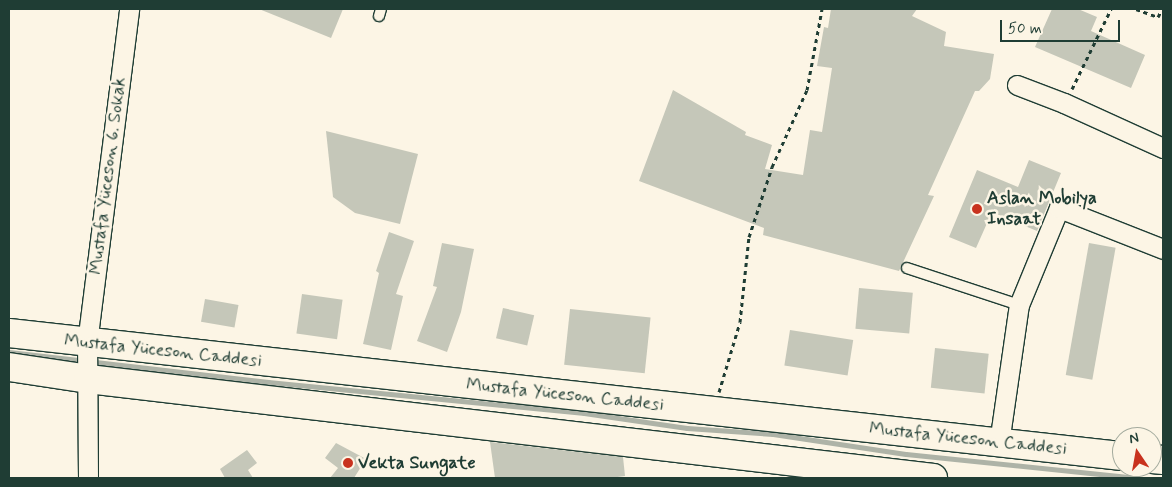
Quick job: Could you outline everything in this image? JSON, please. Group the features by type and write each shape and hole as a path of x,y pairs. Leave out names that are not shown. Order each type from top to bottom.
{"street":[{"name":"Mustafa Yüceson 6. Sokak","path":"88,478 87,360 129,9"},
{"path":"1017,85 1064,103 1163,148"},
{"path":"999,443 1019,305 1059,208 1163,249"},
{"name":"Mustafa Yüceson Caddesi","path":"9,333 87,360 839,473 933,478"},
{"name":"Mustafa Yüceson Caddesi","path":"9,367 87,360 713,412 1112,455"}],"lane":[{"path":"907,268 1019,305"}],"path":[{"path":"713,412 740,322 749,237 772,167 807,90 822,9"},
{"path":"1064,103 1111,9"},
{"path":"1136,9 1158,17 1162,9"}],"building":[{"path":"259,9 343,9 331,38"},
{"path":"831,9 917,9 912,16 946,32 944,46 994,54 990,79 979,91 975,91 928,195 934,196 899,271 763,235 764,228 639,181 673,90 746,132 745,135 772,145 765,169 803,175 810,130 822,132 832,68 817,66 824,27 828,28"},
{"path":"1052,9 1078,9 1097,17 1091,31 1145,55 1131,88 1035,47"},
{"path":"326,131 418,154 400,224 355,213 333,197"},
{"path":"1029,160 1061,173 1037,231 992,212 976,248 949,237 977,170 1018,187"},
{"path":"389,232 414,241 396,294 403,296 391,350 363,344 379,273 376,271"},
{"path":"442,243 474,249 461,312 447,352 417,341 437,287 433,286"},
{"path":"1089,243 1116,248 1092,380 1066,375"},
{"path":"859,288 913,293 909,334 855,329"},
{"path":"302,294 343,300 337,339 296,334"},
{"path":"205,299 238,305 234,328 201,322"},
{"path":"503,308 534,315 527,345 496,338"},
{"path":"570,309 651,317 645,373 564,365"},
{"path":"790,330 853,340 848,376 784,366"},
{"path":"935,348 989,354 985,393 931,388"},
{"path":"490,442 623,457 625,476 610,478 495,478"},
{"name":"Vekta Sungate","path":"336,443 366,459 354,478 330,478 338,468 325,458"},
{"path":"247,450 257,463 248,470 253,478 225,478 220,469"}],"waterway":[{"path":"9,352 268,382 584,413 687,428 773,434 906,454 1138,478"}],"place":[{"name":"Aslan Mobilya Insaat","path":"977,209"},
{"name":"Vekta Sungate","path":"348,463"}]}
